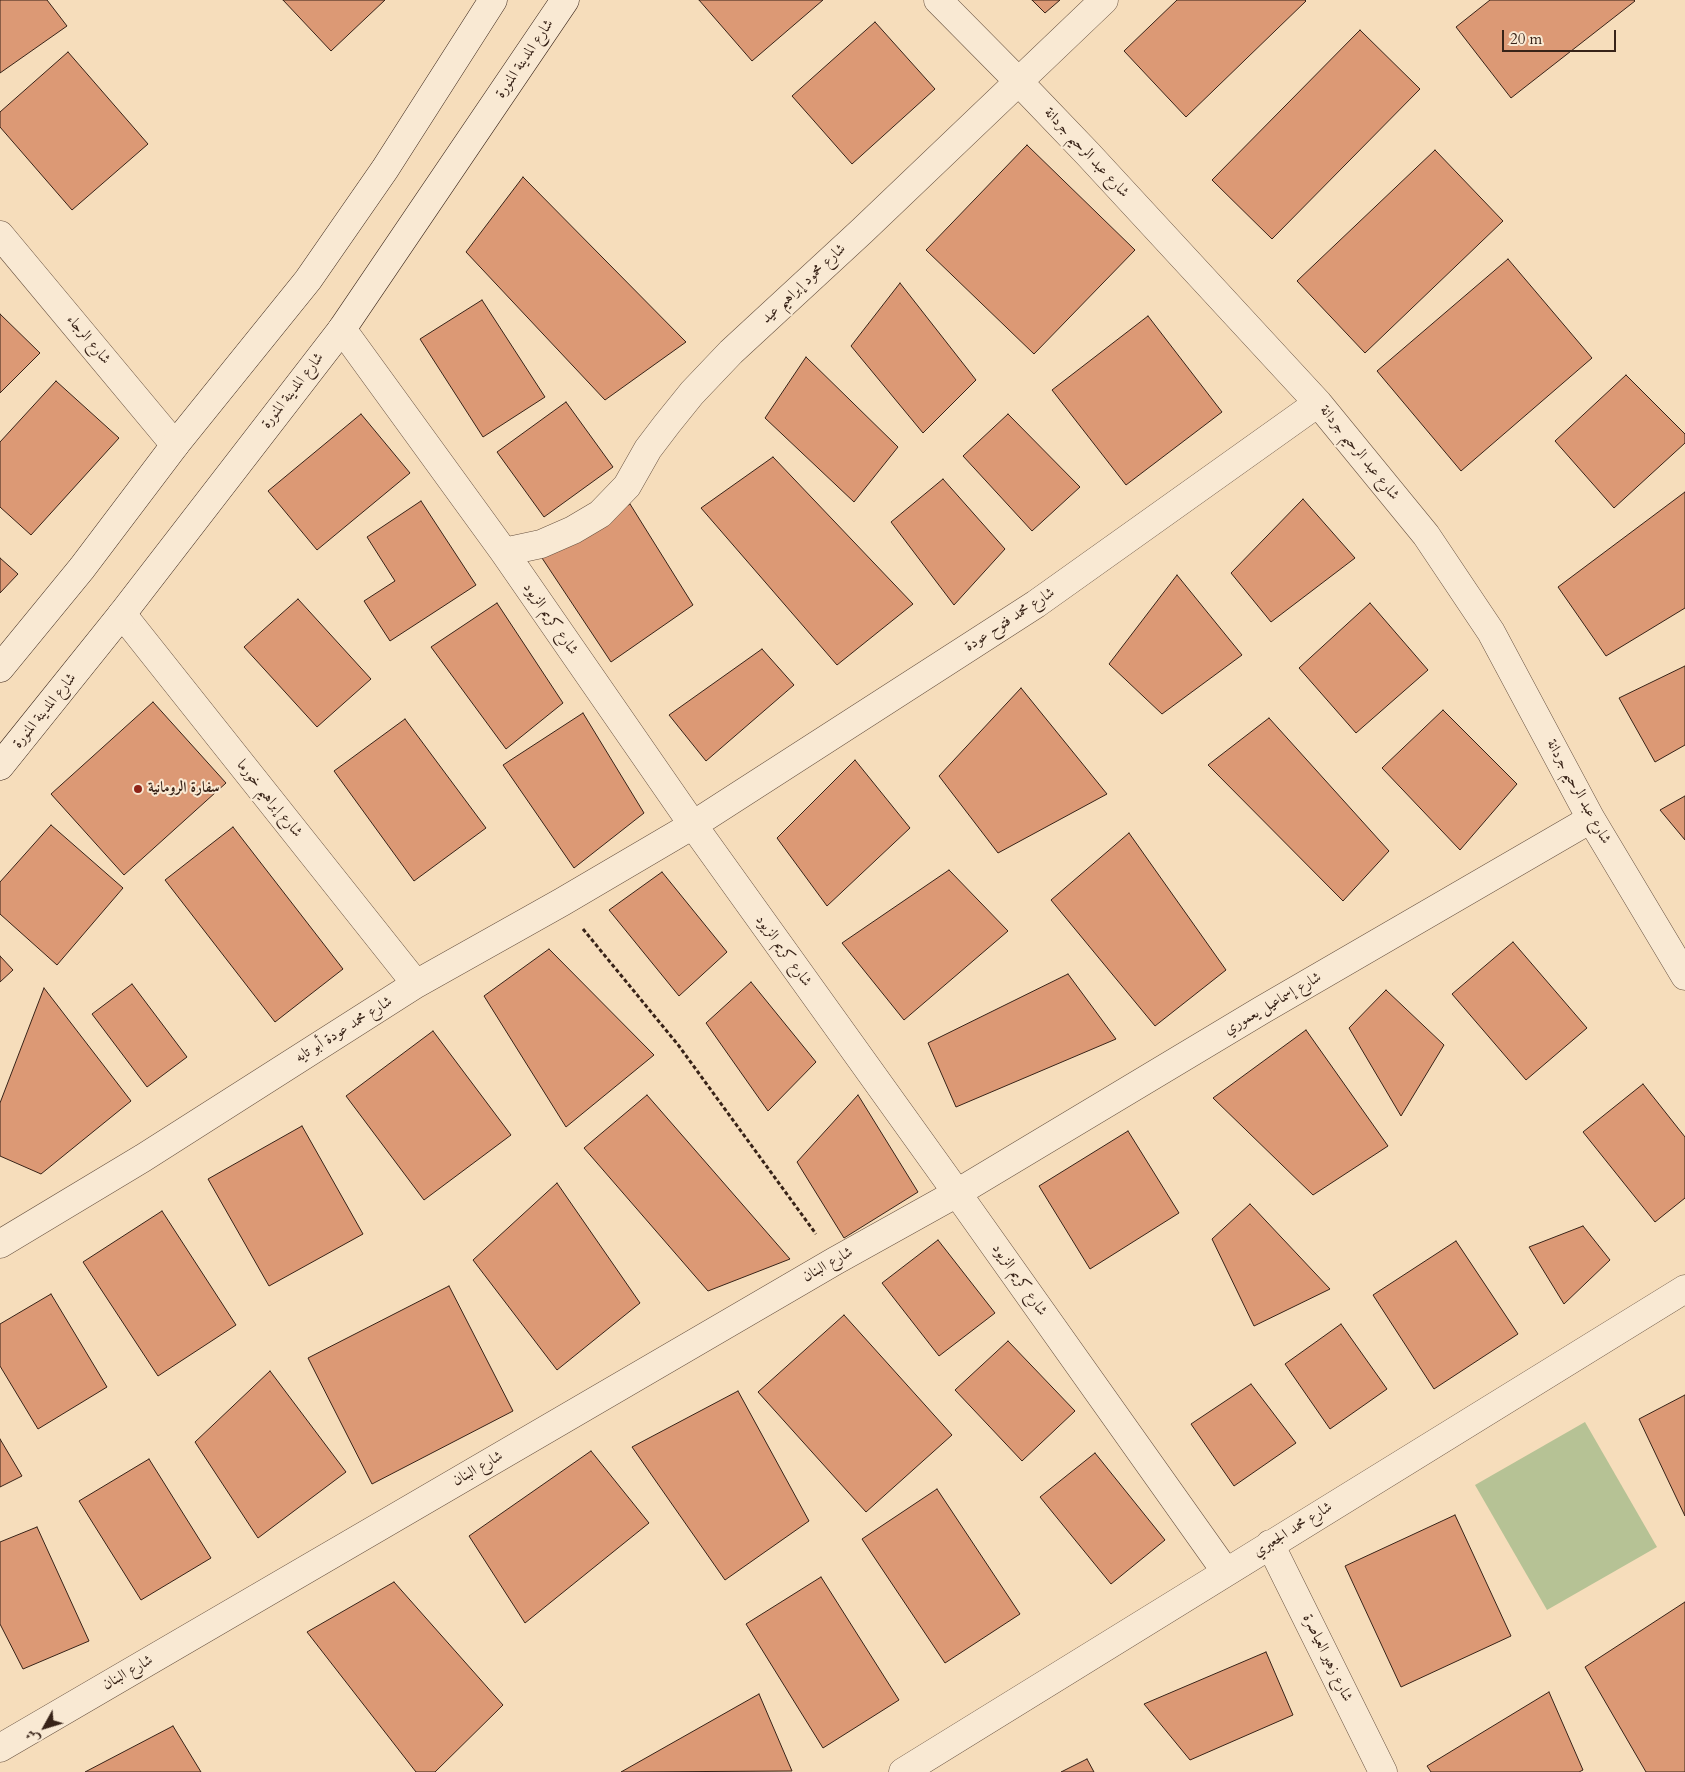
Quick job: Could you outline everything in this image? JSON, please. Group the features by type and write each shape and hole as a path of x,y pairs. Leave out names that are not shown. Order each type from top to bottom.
{"street":[{"path":"0,668 82,568 175,445 308,280 385,169 493,0"},
{"name":"شارع المدينة المنورة","path":"0,766 122,614 342,329 565,0"},
{"name":"شارع عبد الرحيم جردانة","path":"938,0 1019,82 1318,403 1426,535 1491,632 1592,819 1685,976"},
{"name":"شارع محمود إبراهيم عيد","path":"504,552 541,544 565,534 600,514 627,486 648,449 692,393 731,352 1104,0"},
{"name":"شارع الرجاء","path":"2,243 175,445"},
{"name":"شارع كريم الزيود","path":"342,329 504,552 693,825 1226,1572"},
{"name":"شارع محمد فتوح عودة","path":"693,825 1036,604 1318,403"},
{"name":"شارع إبراهيم خورما","path":"122,614 416,984"},
{"name":"شارع إسماعيل يعموري","path":"957,1193 1262,1010 1592,819"},
{"name":"شارع محمد عودة أبو تايه","path":"0,1244 143,1158 416,984 562,902 693,825"},
{"name":"شارع البنان","path":"0,1748 835,1261 957,1193"},
{"name":"شارع محمد الجعبري","path":"903,1772 1685,1289"},
{"name":"شارع زهير العياصرة","path":"1270,1544 1383,1772"}],"path":[{"path":"562,902 679,1046 835,1261"}],"green space":[{"path":"1585,1422 1657,1547 1547,1610 1475,1485"}],"building":[{"path":"0,0 47,0 67,26 0,73"},
{"path":"283,0 385,0 331,51"},
{"path":"699,0 823,0 752,61"},
{"path":"1032,0 1060,0 1045,13"},
{"path":"1177,0 1306,1 1186,117 1124,51"},
{"path":"1490,0 1635,1 1511,98 1456,27"},
{"path":"875,22 935,89 852,164 792,96"},
{"path":"1360,30 1420,89 1272,239 1212,180"},
{"path":"68,52 148,144 72,210 0,127 0,112"},
{"path":"1027,145 1135,250 1034,354 926,250"},
{"path":"1435,150 1503,221 1365,353 1297,281"},
{"path":"523,177 686,342 605,400 466,252"},
{"path":"1508,259 1592,358 1461,471 1377,371"},
{"path":"900,283 976,380 923,433 851,346"},
{"path":"482,300 545,397 483,437 420,339"},
{"path":"0,314 40,353 0,393"},
{"path":"1148,316 1222,412 1126,485 1052,390"},
{"path":"806,357 898,447 854,502 765,418"},
{"path":"1626,375 1685,434 1685,443 1614,508 1555,441"},
{"path":"56,381 119,438 31,535 0,507 0,442"},
{"path":"566,402 613,467 544,517 497,452"},
{"path":"361,414 410,473 317,550 268,491"},
{"path":"1008,414 1080,487 1032,531 963,456"},
{"path":"773,457 913,604 837,665 701,508"},
{"path":"943,479 1005,549 954,605 891,522"},
{"path":"1685,492 1685,608 1606,656 1558,587"},
{"path":"1303,499 1355,558 1271,622 1231,573"},
{"path":"421,501 476,585 390,641 364,601 395,581 367,537"},
{"path":"630,504 693,605 611,662 540,555"},
{"path":"0,558 18,574 0,593"},
{"path":"1177,575 1242,655 1162,714 1109,664"},
{"path":"298,599 371,679 317,727 244,647"},
{"path":"497,603 563,703 506,749 431,647"},
{"path":"1370,603 1428,670 1356,733 1299,668"},
{"path":"762,649 794,685 706,761 669,715"},
{"path":"1685,666 1685,745 1655,762 1619,698"},
{"path":"1021,688 1107,794 998,853 939,776"},
{"path":"153,702 226,783 124,875 51,794"},
{"path":"1443,710 1517,784 1460,850 1382,768"},
{"path":"583,713 644,813 574,868 503,765"},
{"path":"1269,718 1389,851 1343,901 1208,765"},
{"path":"405,719 486,828 414,881 334,771"},
{"path":"855,760 910,828 827,906 777,838"},
{"path":"1685,796 1685,840 1660,810"},
{"path":"51,825 123,888 57,965 0,914 0,882"},
{"path":"233,827 343,969 275,1022 165,880"},
{"path":"1129,833 1226,970 1155,1026 1051,900"},
{"path":"949,870 1008,931 904,1020 842,943"},
{"path":"662,872 727,952 679,996 609,910"},
{"path":"1513,942 1587,1028 1526,1080 1452,994"},
{"path":"549,949 654,1055 566,1127 484,996"},
{"path":"0,956 13,970 0,982"},
{"path":"1068,974 1116,1039 956,1107 928,1043"},
{"path":"751,982 816,1062 768,1111 706,1023"},
{"path":"132,984 187,1057 147,1087 92,1014"},
{"path":"44,988 131,1101 41,1174 0,1156 0,1103"},
{"path":"1386,990 1444,1045 1401,1116 1349,1028"},
{"path":"1306,1030 1388,1146 1313,1195 1213,1098"},
{"path":"433,1031 511,1135 424,1200 346,1096"},
{"path":"1643,1084 1685,1137 1685,1198 1655,1222 1583,1132"},
{"path":"647,1095 790,1259 708,1291 584,1148"},
{"path":"858,1095 918,1192 844,1238 797,1162"},
{"path":"302,1126 363,1234 269,1286 208,1179"},
{"path":"1128,1131 1179,1213 1090,1269 1039,1186"},
{"path":"557,1183 640,1303 557,1370 473,1260"},
{"path":"1250,1204 1330,1289 1254,1326 1212,1239"},
{"path":"162,1211 236,1325 158,1376 83,1262"},
{"path":"1583,1226 1610,1260 1564,1304 1529,1247"},
{"path":"938,1240 995,1313 939,1356 882,1283"},
{"path":"1456,1241 1518,1334 1434,1389 1373,1295"},
{"path":"449,1286 513,1411 372,1484 308,1358"},
{"path":"51,1294 107,1387 38,1429 0,1366 0,1324"},
{"path":"844,1315 952,1435 866,1512 758,1392"},
{"path":"1341,1324 1387,1389 1330,1429 1285,1364"},
{"path":"1008,1341 1075,1411 1022,1461 955,1390"},
{"path":"270,1371 346,1472 258,1538 195,1442"},
{"path":"1251,1384 1296,1443 1234,1486 1191,1424"},
{"path":"738,1391 809,1521 725,1580 632,1447"},
{"path":"1685,1395 1685,1516 1639,1419"},
{"path":"0,1439 22,1476 0,1487"},
{"path":"591,1451 649,1523 525,1623 469,1536"},
{"path":"1095,1453 1165,1540 1111,1584 1040,1497"},
{"path":"149,1459 211,1558 141,1600 79,1501"},
{"path":"937,1489 1020,1614 945,1663 862,1539"},
{"path":"1455,1515 1511,1636 1401,1687 1345,1566"},
{"path":"37,1527 89,1641 23,1669 0,1624 0,1542"},
{"path":"821,1577 899,1700 823,1748 746,1624"},
{"path":"394,1582 503,1705 435,1772 416,1772 307,1632"},
{"path":"1685,1602 1685,1772 1646,1772 1585,1667"},
{"path":"1266,1652 1293,1715 1190,1760 1144,1704"},
{"path":"1549,1692 1583,1770 1579,1772 1431,1772 1427,1766"},
{"path":"759,1694 792,1771 621,1772"},
{"path":"173,1726 201,1772 85,1772"},
{"path":"1087,1759 1094,1772 1061,1772"}],"place":[{"name":"سفارة الرومانية","path":"138,789"}]}
